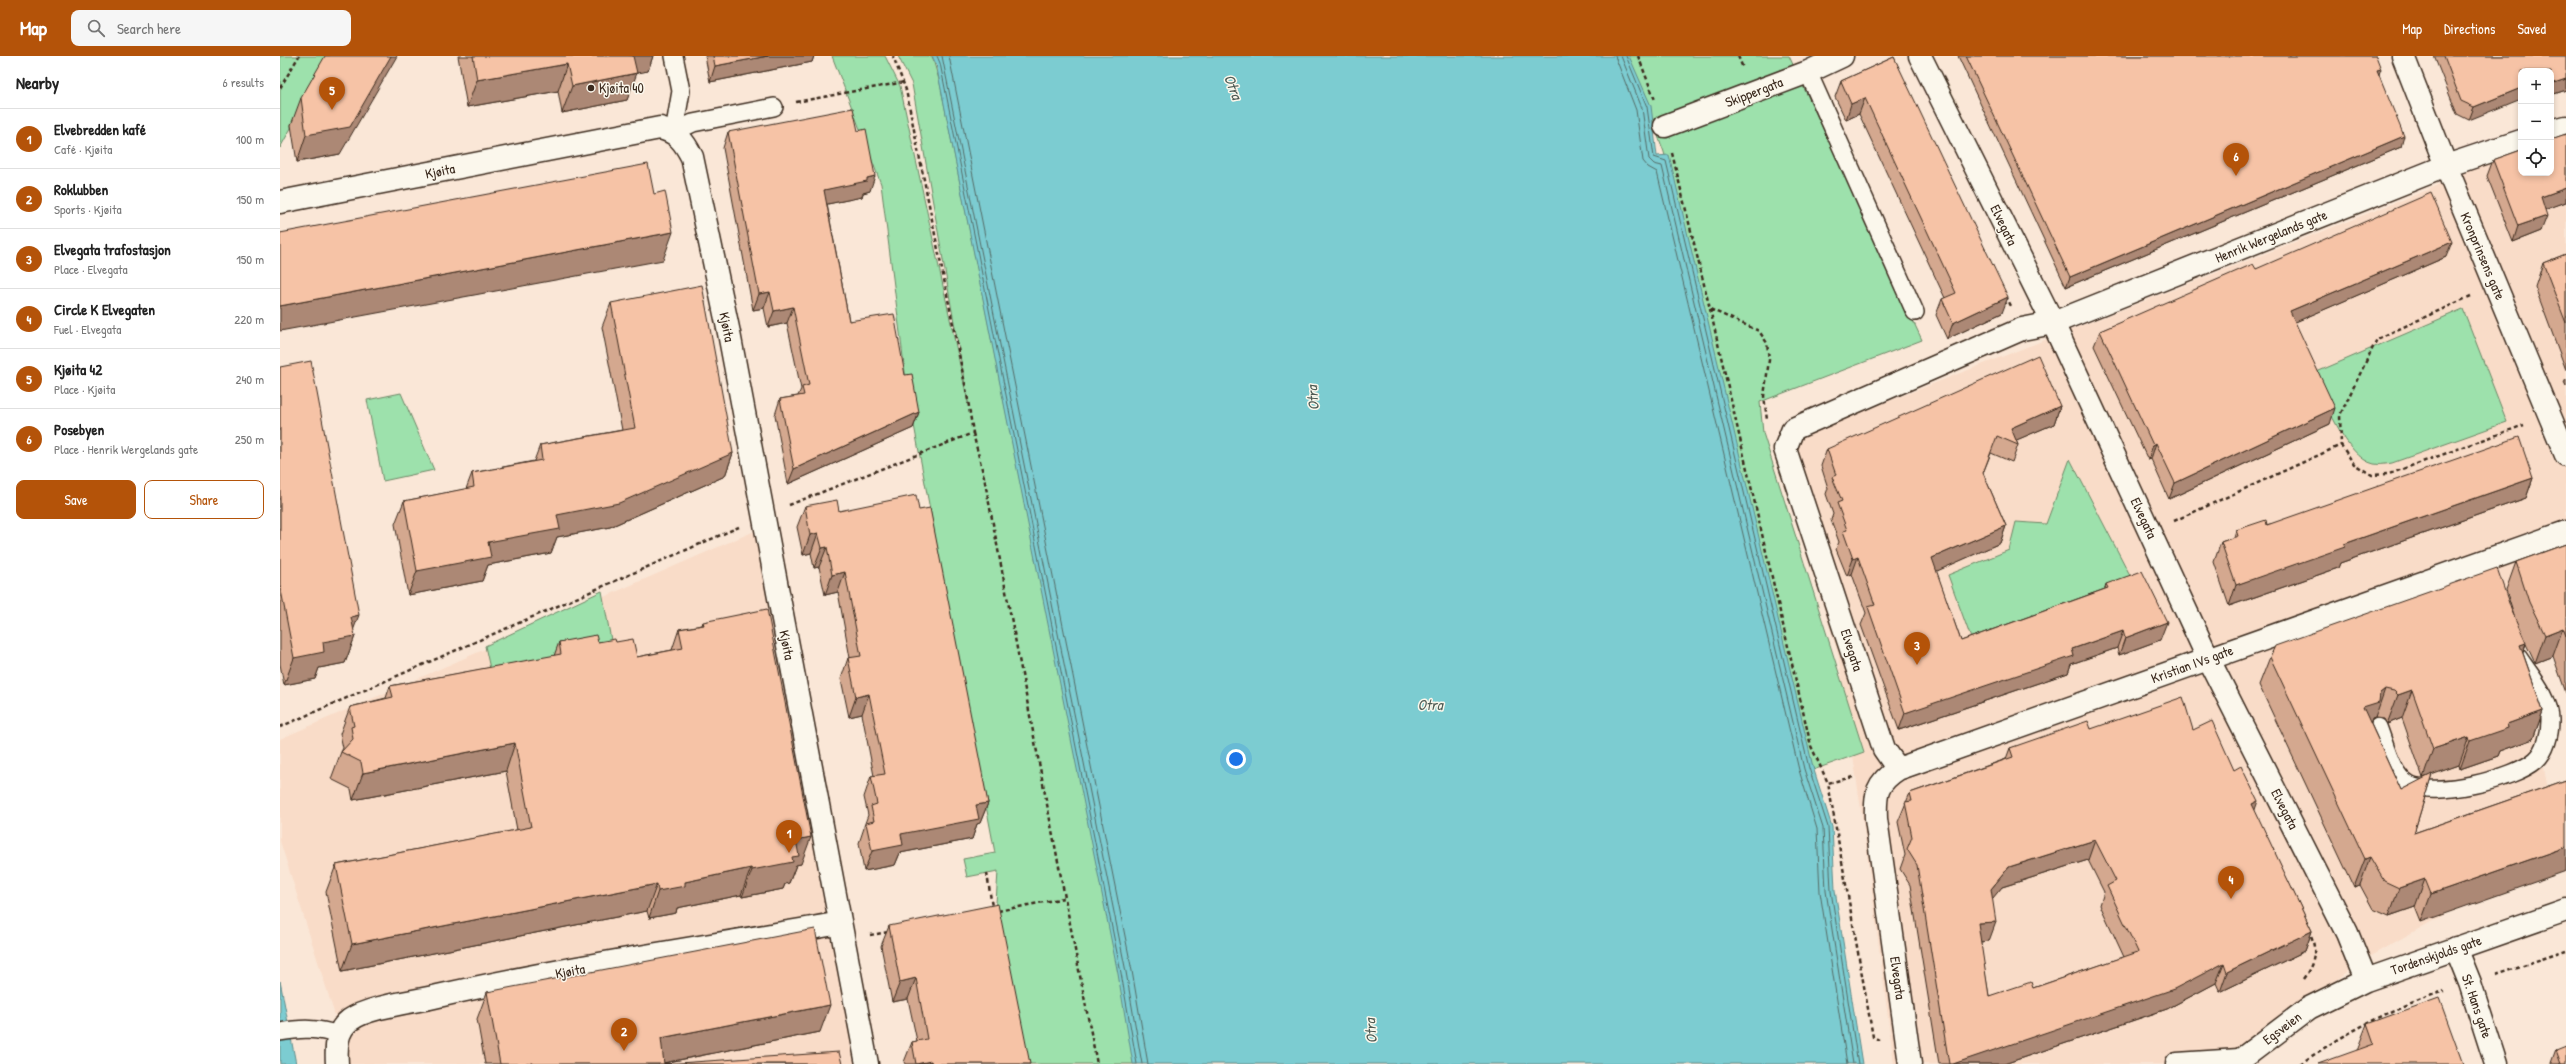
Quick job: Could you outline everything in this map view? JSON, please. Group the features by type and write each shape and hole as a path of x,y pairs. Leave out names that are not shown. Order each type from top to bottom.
{"street":[{"name":"Skippergata","path":"1665,126 1808,72 1842,56"},
{"name":"Elvegata","path":"1920,56 2053,323 2208,658 2347,933 2366,980"},
{"name":"Kronprinsens gate","path":"2403,56 2446,166 2566,455"},
{"path":"2554,131 2566,127"},
{"name":"Kjøita","path":"280,202 660,128 674,132 686,144 692,157 729,333 867,1064"},
{"name":"Henrik Wergelands gate","path":"1785,449 1793,429 2022,329 2053,323 2446,166 2518,142"},
{"name":"Elvegata","path":"1785,449 1884,749 1898,769 1885,778 1875,796 1876,818 1910,1064"},
{"name":"Kristian IVs gate","path":"1898,769 2208,658 2489,566 2566,532"},
{"name":"Tordenskjolds gate","path":"2309,1008 2366,980 2566,910"},
{"name":"Kjøita","path":"339,1035 344,1025 360,1016 479,987 842,932"},
{"name":"St. Hans gate","path":"2456,948 2470,983 2496,1064"},
{"name":"Egsveien","path":"2237,1062 2309,1008"},
{"path":"337,1064 336,1051 339,1035"},
{"path":"2177,1064 2237,1062"}],"lane":[{"path":"674,56 681,91 674,132"},
{"path":"1808,72 1915,312"},
{"path":"674,132 693,123 774,107"},
{"path":"2378,727 2399,777 2409,784 2431,791 2450,790 2480,782 2521,769 2534,761 2544,749 2549,733 2550,713 2540,690 2516,654 2512,639"},
{"path":"280,1032 305,1028 320,1028 339,1035"}],"path":[{"path":"280,88 299,56"},
{"path":"893,56 904,82 967,394 973,433 984,477 1097,1064"},
{"path":"1638,56 1665,126 1710,309 1811,746 1828,783 1873,1037 1885,1042"},
{"path":"790,104 904,82"},
{"path":"2495,284 2377,339 2340,415 2341,445 2354,464 2372,475 2389,474 2550,416"},
{"path":"1710,309 1759,331 1767,343 1769,360 1764,396 1767,420 1785,449"},
{"path":"782,508 973,433"},
{"path":"2150,532 2341,445"},
{"path":"280,727 743,525"},
{"path":"1828,783 1850,780 1884,749"},
{"path":"987,873 992,912 1064,898"},
{"path":"842,932 890,931"},
{"path":"2300,1064 2335,1041 2384,1014 2566,951"}],"shaded area":[{"path":"2566,135 2566,572 2520,651 2556,828 2511,877 2356,964 2239,1064 1894,1064 1864,830 1838,654 1774,446 2428,190 2482,161 2518,150 2518,176 2554,176 2554,165"},
{"path":"757,530 867,1064 344,1064 337,1022 280,841 280,739"}],"green space":[{"path":"280,56 330,56 291,124 291,128 280,148"},
{"path":"832,56 885,56 900,86 969,407 912,84 898,56 932,56 940,83 1137,1064 1022,1064 995,919 998,871 967,877 963,859 995,853 907,388 881,184"},
{"path":"1628,56 1789,56 1922,340 1760,402 1763,433 1864,752 1813,770 1664,152"},
{"path":"2463,309 2507,422 2392,463 2374,464 2364,459 2354,451 2337,426 2312,374"},
{"path":"401,393 434,470 383,481 367,400"},
{"path":"2070,459 2132,579 1972,641 1948,575 2009,550 2016,522 2046,524"},
{"path":"602,591 613,651 494,687 485,646"}],"water":[{"name":"Otra","path":"932,56 1629,56 1651,106 1657,156 1669,155 1813,767 1832,827 1835,890 1862,1064 1133,1064 1118,974 936,64"},
{"path":"280,981 296,1064 280,1064"}],"building":[{"path":"325,56 391,56 350,127 306,135 301,98"},
{"path":"473,56 633,56 637,73 572,86 567,64 477,80"},
{"path":"713,56 768,56 715,66"},
{"path":"1966,56 2376,56 2381,69 2377,70 2404,136 2070,277"},
{"path":"2444,56 2566,56 2566,79 2554,83 2554,68 2518,68 2518,89 2474,107 2461,101"},
{"path":"1894,57 2008,297 1953,323 1942,299 1956,293 1865,98 1851,104 1841,81"},
{"path":"853,108 858,131 866,129 875,176 867,178 867,181 824,190 849,321 894,314 905,375 912,374 919,412 794,469 780,399 804,395 802,387 809,385 793,307 774,311 770,292 759,294 728,132"},
{"path":"2566,134 2566,188 2541,197 2547,216 2518,226 2493,160 2518,151 2518,176 2554,176 2554,138"},
{"path":"648,164 654,194 665,191 673,232 280,306 280,233"},
{"path":"2431,193 2452,242 2290,311 2335,408 2175,483 2156,443 2153,445 2100,331 2253,264 2256,269"},
{"path":"2566,254 2566,323 2543,263"},
{"path":"702,285 733,453 619,503 557,515 560,529 488,542 491,557 417,571 404,501 474,487 472,473 542,460 540,445 635,428 611,303"},
{"path":"2038,355 2060,406 2011,428 2018,445 1997,436 1983,473 2006,526 1932,558 1961,641 2108,588 2106,584 2142,571 2167,622 2125,638 2123,631 2072,649 2074,656 1905,713 1868,607 1875,605 1858,557 1853,559 1843,531 1847,530 1837,503 1842,501 1832,477 1836,475 1827,449"},
{"path":"311,361 359,615 351,617 355,636 323,642 324,652 294,658 280,585 280,367"},
{"path":"2519,437 2533,478 2344,544 2345,547 2236,585 2221,542 2238,536 2236,530 2266,520 2267,525"},
{"path":"916,495 919,510 930,508 988,803 976,805 979,819 901,834 903,845 872,851 866,823 874,821 871,806 877,804 871,776 885,774 869,694 856,697 848,658 861,656 845,572 832,575 827,547 822,548 818,533 810,535 805,506 837,500 839,511"},
{"path":"2566,544 2566,636 2563,628 2545,635 2529,602 2516,562"},
{"path":"2497,568 2511,609 2526,643 2520,645 2543,711 2507,724 2508,728 2470,741 2469,737 2433,749 2412,690 2398,695 2394,691 2385,689 2380,693 2379,702 2363,707 2401,790 2432,774 2414,833 2566,780 2566,847 2431,894 2425,879 2399,888 2384,881 2370,857 2365,859 2270,657 2275,646"},
{"path":"767,609 811,837 796,840 799,856 792,857 793,862 752,870 751,868 685,882 685,886 658,891 657,884 352,944 336,865 531,827 515,743 363,773 361,762 341,752 353,739 351,727 354,726 350,707 393,697 390,686 561,654 559,642 596,635 598,642 615,639 616,642 633,639 637,657 683,648 679,629 704,625 703,622"},
{"path":"2183,697 2193,730 2212,721 2234,770 2241,766 2258,801 2252,804 2312,931 2227,972 2224,963 2174,989 1953,1064 1949,1064 1917,865 1907,849 1912,837 1905,802 1912,801 1910,793 2013,757 2010,748 2088,721 2091,729","holes":["2095,840 2116,881 2107,886 2138,952 2033,988 2031,982 1989,996 1978,923 1996,922 1991,889 2009,867"]},
{"path":"998,904 1030,1064 932,1064 931,1061 916,1064 912,1042 927,1039 916,978 900,982 889,926"},
{"path":"815,929 830,1005 661,1038 664,1064 500,1064 487,992"},
{"path":"2439,998 2463,1064 2318,1064 2374,1044 2367,1024"},
{"path":"2566,1046 2566,1064 2561,1064 2556,1050"},
{"path":"839,1052 842,1064 664,1064"}],"place":[{"name":"Kjøita 40","path":"591,88"},
{"name":"Kjøita 42","path":"332,110"},
{"name":"Posebyen","path":"2236,176"},
{"name":"Elvegata trafostasjon","path":"1917,665"},
{"name":"Elvebredden kafé","path":"789,853"},
{"name":"Circle K Elvegaten","path":"2231,899"},
{"name":"Roklubben","path":"624,1051"}]}
